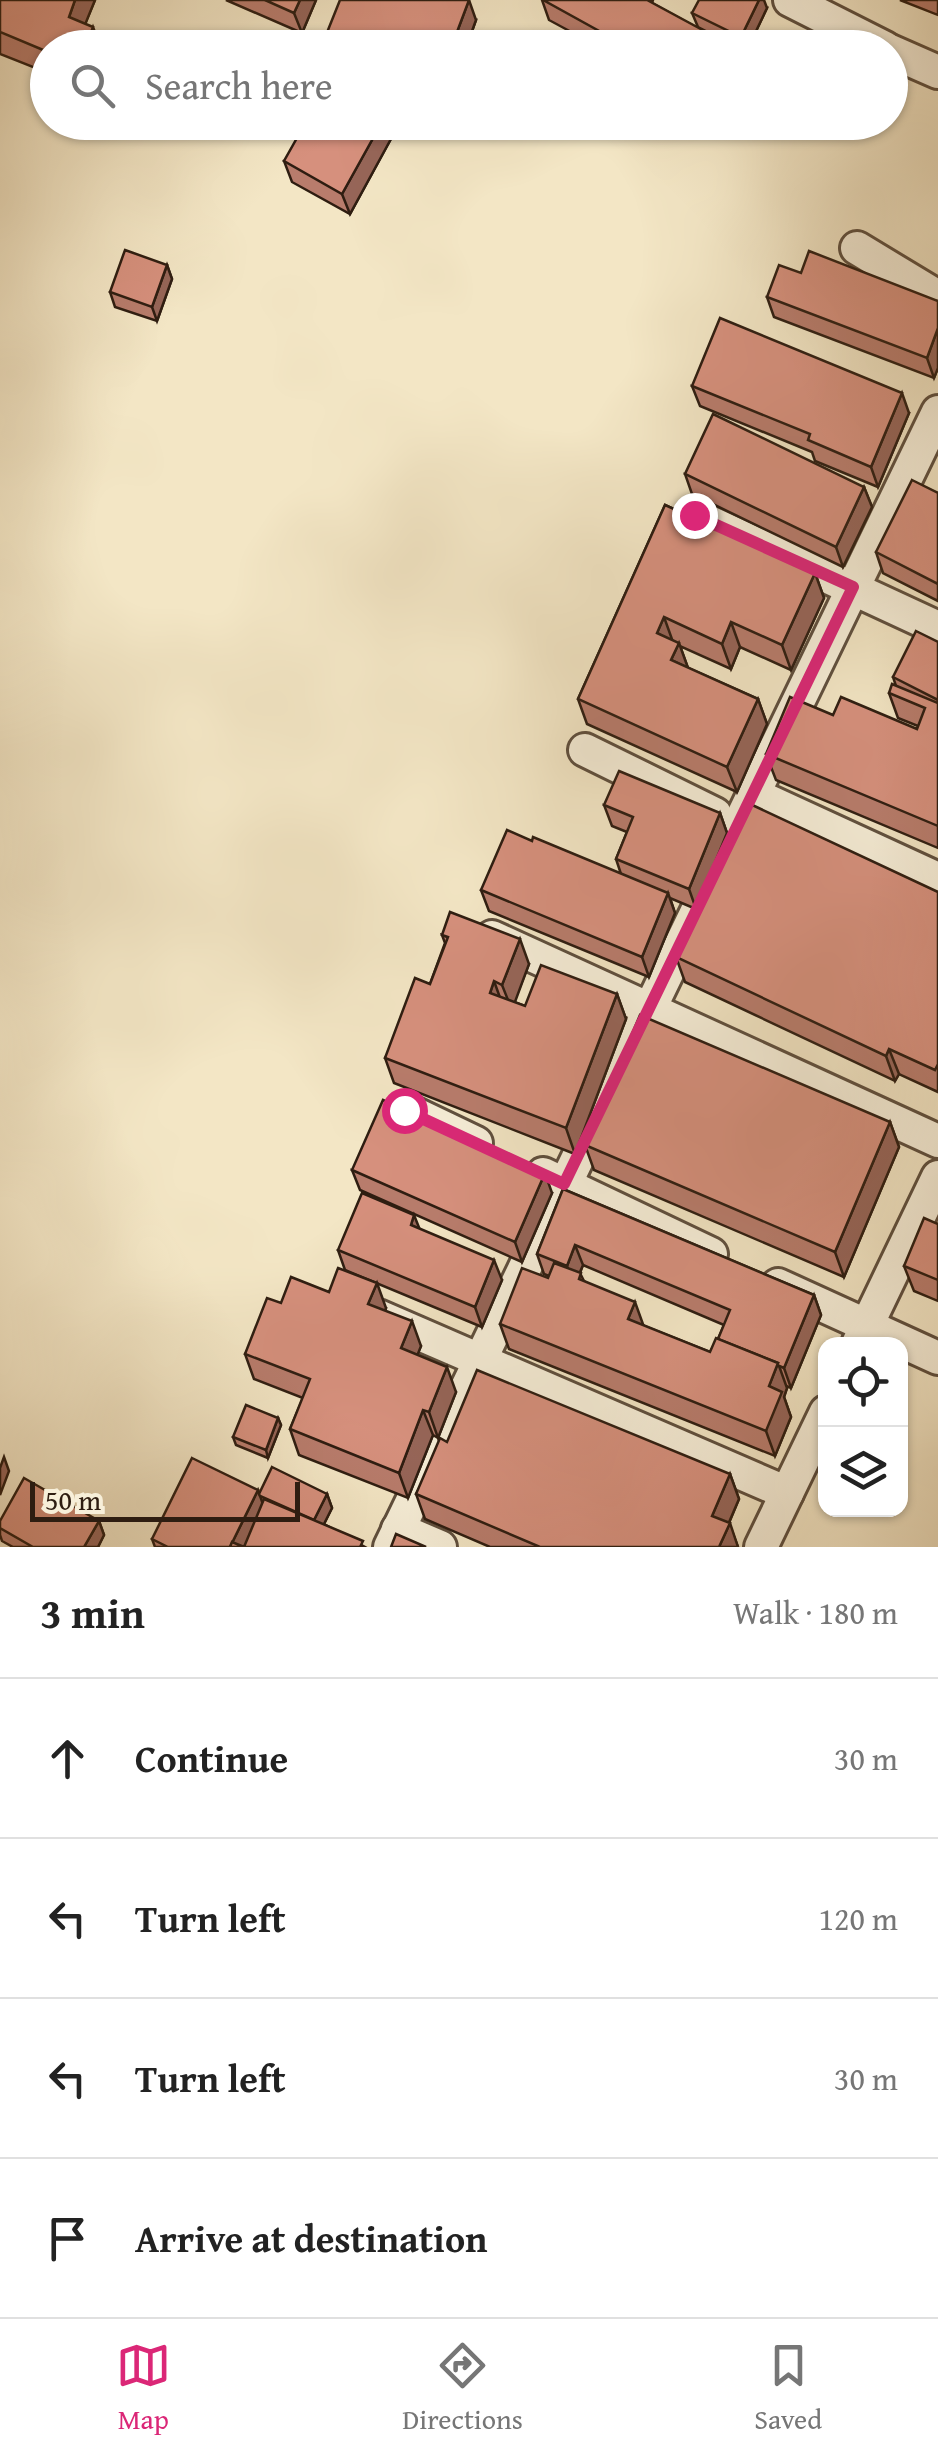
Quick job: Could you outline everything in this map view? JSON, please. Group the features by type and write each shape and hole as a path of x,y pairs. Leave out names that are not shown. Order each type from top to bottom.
{"street":[{"path":"790,0 850,30"},
{"path":"908,58 938,72"},
{"path":"857,248 938,297"},
{"path":"440,1547 394,1538 938,412"},
{"path":"694,515 938,628"},
{"path":"585,750 738,825"},
{"path":"753,794 938,880"},
{"path":"492,936 938,1141"},
{"path":"404,1110 564,1184 862,1336 938,1358"},
{"path":"862,1336 938,1177"},
{"path":"352,1304 787,1493"},
{"path":"761,1547 819,1427"}],"building":[{"path":"0,0 75,0 69,17 93,27 30,30 30,44 0,32"},
{"path":"265,0 300,0 294,13"},
{"path":"340,0 469,0 458,30 328,30"},
{"path":"543,0 647,0 703,30 597,30"},
{"path":"699,0 759,0 744,30 727,30 692,13"},
{"path":"296,140 372,140 342,194 284,161"},
{"path":"125,250 167,265 152,307 110,292"},
{"path":"809,251 938,301 938,328 927,358 767,297 779,265 801,273"},
{"path":"720,318 902,393 871,467 808,440 810,434 692,386"},
{"path":"713,414 864,487 836,547 685,474"},
{"path":"912,480 938,493 938,584 876,552"},
{"path":"665,505 815,573 782,645 731,622 722,644 664,617 657,633 679,643 671,660 758,699 727,767 578,699"},
{"path":"916,631 938,642 938,700 893,677"},
{"path":"892,684 938,703 938,826 766,754 790,697 833,715 841,697 917,729 925,708 889,693"},
{"path":"619,771 720,813 689,889 616,859 633,817 604,805"},
{"path":"748,803 938,892 935,1070 889,1049 886,1056 676,957 714,883 711,882"},
{"path":"507,830 668,893 642,957 481,890"},
{"path":"450,912 520,939 502,985 494,981 490,993 525,1006 541,965 617,994 566,1128 385,1058 415,978 430,984 448,937 442,935"},
{"path":"640,1015 890,1122 835,1252 585,1145"},
{"path":"383,1100 545,1173 515,1242 352,1170"},
{"path":"563,1189 814,1295 784,1368 718,1339 730,1310 575,1245 567,1266 537,1254"},
{"path":"362,1193 414,1215 411,1225 494,1260 475,1307 338,1250"},
{"path":"924,1218 938,1224 938,1280 904,1266"},
{"path":"554,1263 581,1273 579,1279 635,1302 628,1319 710,1352 716,1338 778,1363 769,1386 782,1392 766,1431 500,1324 522,1268 548,1278"},
{"path":"338,1268 377,1283 368,1304 412,1321 401,1348 447,1367 429,1412 423,1410 399,1473 290,1429 310,1379 245,1354 267,1298 281,1303 291,1277 329,1292"},
{"path":"477,1370 730,1474 712,1516 730,1523 719,1547 540,1547 416,1494 440,1438 447,1442"},
{"path":"246,1405 278,1418 266,1450 233,1437"},
{"path":"192,1458 258,1490 230,1547 168,1547 152,1539"},
{"path":"272,1467 327,1494 314,1520 260,1496"},
{"path":"24,1478 99,1521 84,1547 33,1547 0,1528 0,1521"},
{"path":"264,1499 363,1541 360,1547 244,1547"},
{"path":"396,1534 426,1547 391,1547"}],"route":[{"path":"404,1110 564,1184 853,587 694,515"}]}
